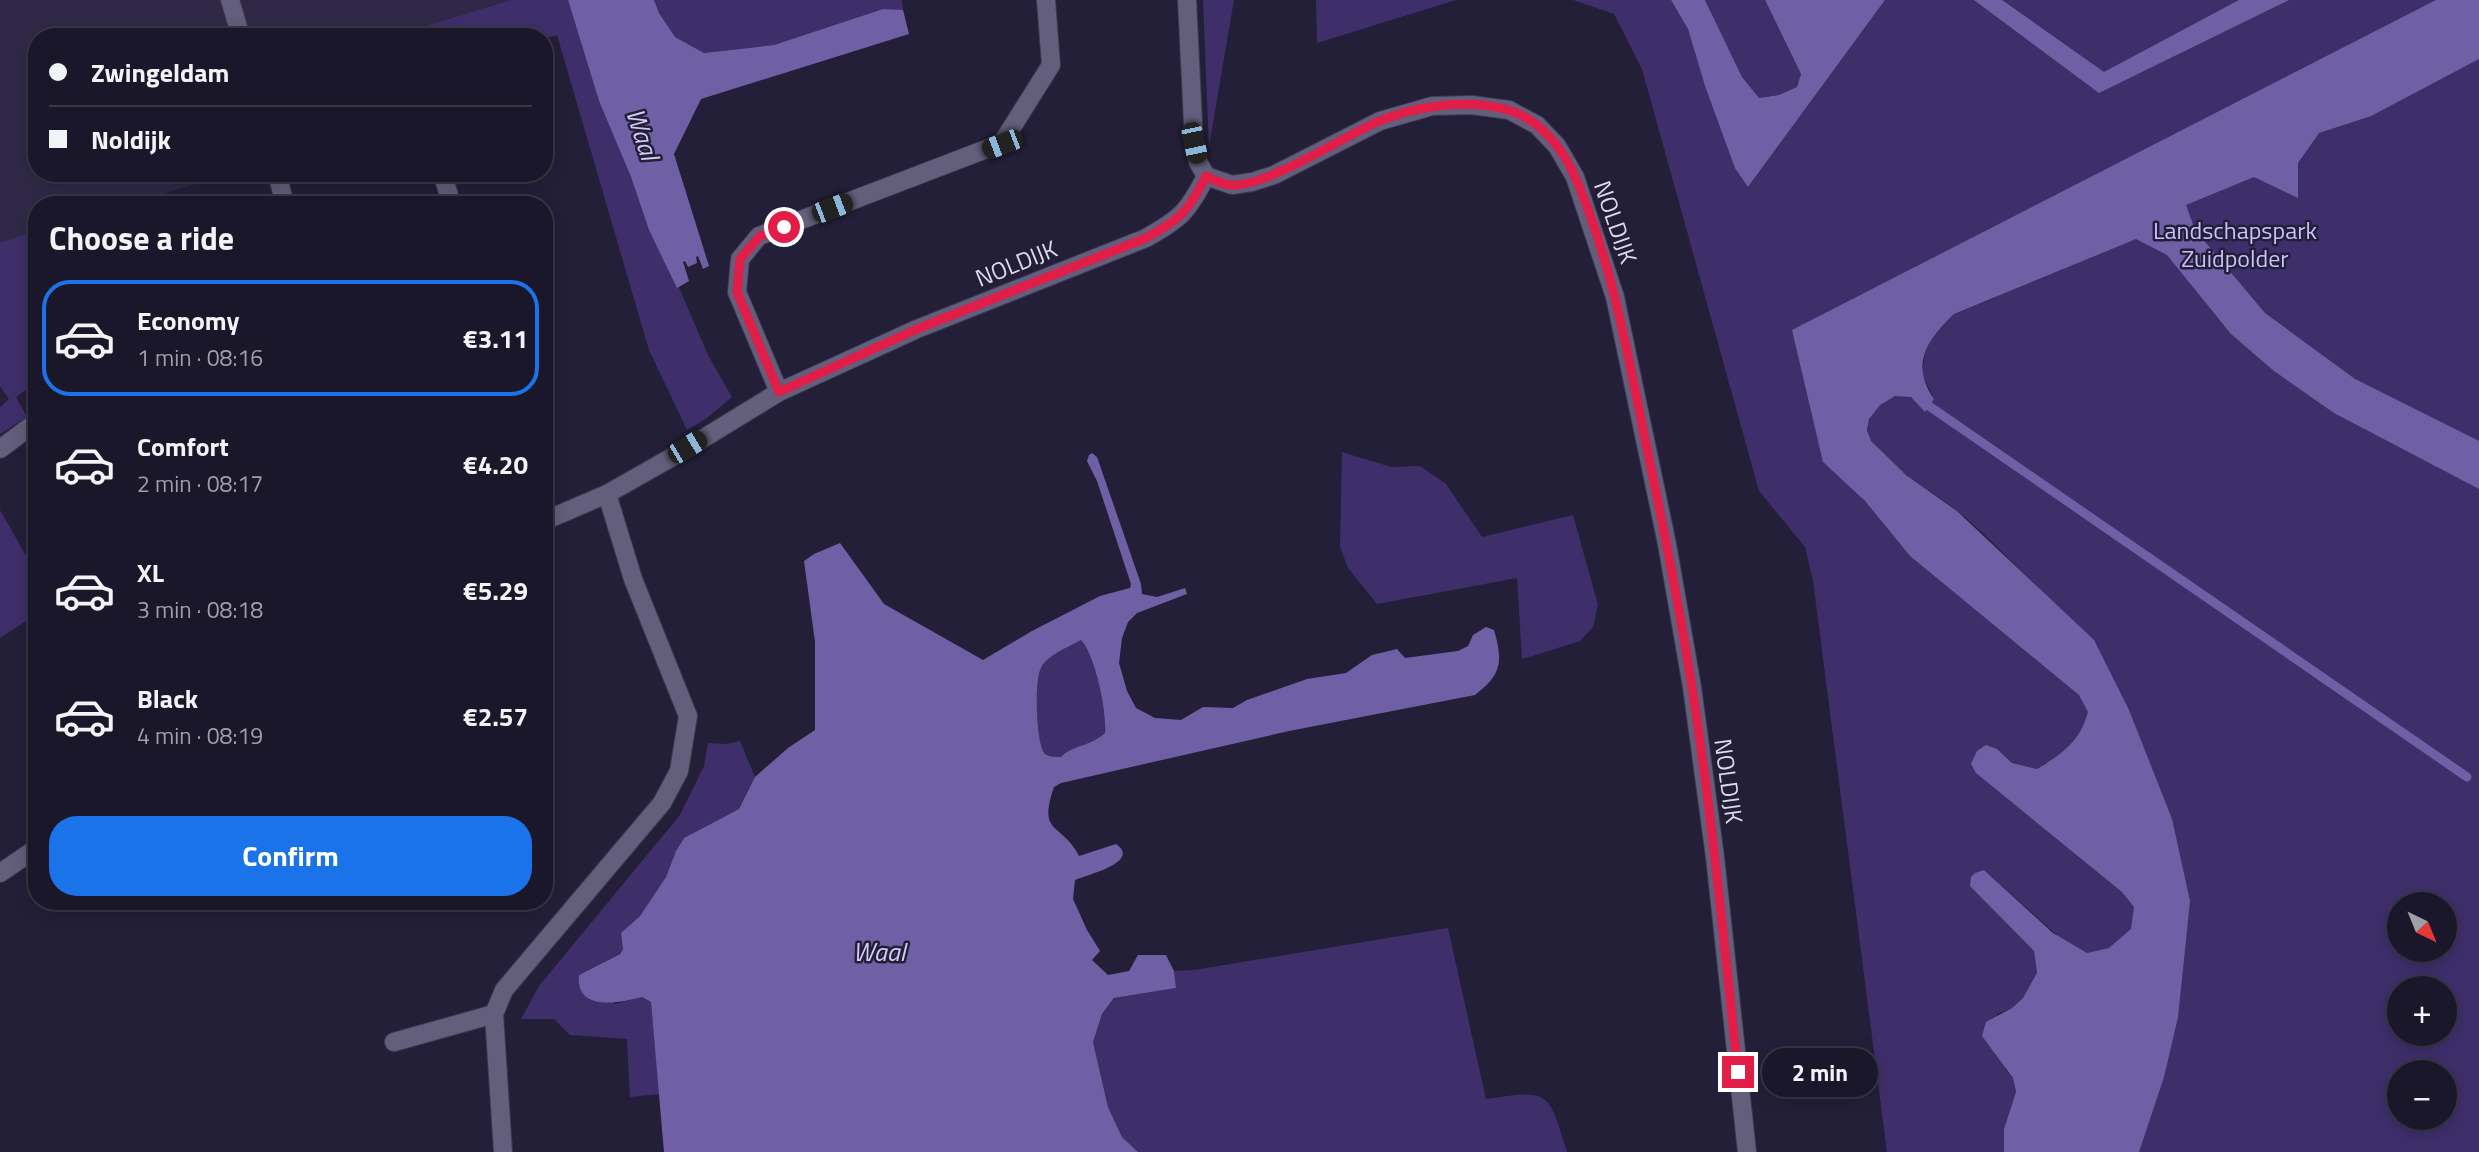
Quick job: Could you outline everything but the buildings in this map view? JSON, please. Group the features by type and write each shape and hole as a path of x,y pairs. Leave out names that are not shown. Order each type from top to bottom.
{"street":[{"path":"230,0 238,28"},
{"path":"771,396 737,292 740,259 760,236 1002,144 1051,65 1046,0"},
{"path":"1187,0 1194,143 1198,162 1206,176"},
{"name":"NOLDIJK","path":"553,517 607,494 771,396 917,329 1146,238 1177,221 1189,207 1206,176 1232,186 1252,183 1380,121 1432,106 1509,110 1537,125 1557,146 1576,177 1615,297 1667,544 1685,648 1715,857 1747,1152"},
{"path":"0,449 28,428"},
{"path":"503,1152 494,1013 504,990 662,803 680,771 688,716 634,579 607,494"},
{"path":"0,873 28,854"},
{"path":"394,1042 494,1013"}],"shaded area":[{"path":"0,0 511,0 419,28 28,28 28,182 202,182 157,196 28,196 28,235 0,243"}],"green space":[{"path":"511,0 568,0 599,101 631,177 649,230 680,290 709,357 732,397 707,418 687,430 649,350 557,35 553,36 553,28 419,28"},
{"path":"654,0 902,0 903,10 883,9 774,45 704,53 675,37"},
{"path":"1203,0 1234,0 1209,146"},
{"path":"1316,0 1456,0 1317,43"},
{"name":"Landschapspark Zuidpolder","path":"1573,0 1671,0 1688,29 1705,86 1748,187 1885,0 2479,0 2479,1152 2069,1152 2057,935 1984,870 1988,904 2034,951 2037,974 2023,998 2012,1008 1997,1014 2005,1069 2013,1078 2016,1092 2004,1129 2004,1152 1887,1152 1813,581 1805,547 1759,491 1642,69 1614,14","holes":["1980,235 1996,297 1954,314 1933,335 1925,353 1922,374 1934,399 1925,411 1910,397 1892,397 1876,408 1868,425 1868,434 1890,461 1966,518 2037,586 2041,663 1910,556 1865,501 1823,462","1997,749 2012,763 2037,769 2046,763 2050,834"]},
{"path":"1705,0 1765,0 1801,74 1797,87 1779,95 1759,98 1742,77"},
{"path":"28,233 28,388 16,397 27,417 0,434 0,407 9,399 0,386 0,243"},
{"path":"1342,452 1391,467 1420,466 1446,484 1482,537 1573,515 1598,605 1593,627 1580,641 1522,659 1517,578 1377,604 1348,568 1340,547"},
{"path":"0,510 28,559 28,620 0,638"},
{"path":"1081,640 1091,659 1099,685 1105,734 1071,750 1061,758 1051,756 1045,754 1042,748 1038,726 1039,675 1048,659"},
{"path":"740,741 755,777 739,809 684,838 666,877 640,916 621,933 623,949 619,954 579,975 615,1004 642,997 651,1002 660,1094 630,1097 627,1039 570,1035 554,1019 521,1019 539,986 680,815 704,766 708,743 726,744"},
{"path":"1448,928 1486,1099 1523,1094 1544,1099 1555,1117 1567,1152 1138,1152 1122,1137 1108,1107 1093,1042 1102,1014 1115,998 1176,988 1174,971 1194,970"}],"water":[{"path":"568,0 654,0 675,37 704,53 774,45 883,9 903,10 909,34 701,99 674,154 709,266 703,269 698,256 697,263 688,267 685,261 683,262 689,281 677,288 649,230 631,177 599,101"},
{"path":"1671,0 1705,0 1742,77 1759,98 1779,95 1797,87 1801,74 1765,0 1885,0 1748,187 1735,168 1705,86 1688,29"},
{"path":"1974,0 2002,0 2104,72 2239,0 2289,0 2099,93"},
{"path":"2436,0 2479,0 2479,59 2371,116 2319,133 2298,163 2298,198 2254,177 2186,205 2195,230 2265,313 2355,379 2479,441 2479,489 2334,413 2274,371 2231,334 2167,255 2136,239 1954,314 1936,333 1925,353 1923,375 1934,399 1925,412 1911,397 1895,396 1880,405 1869,419 1867,430 1871,441 1906,475 1957,511 2094,640 2129,710 2172,819 2190,901 2178,1017 2164,1077 2139,1152 2004,1152 2004,1129 2016,1092 2013,1078 1982,1036 1986,1022 2012,1008 2023,998 2037,973 2034,951 1970,886 1971,877 1984,870 2053,933 2087,953 2109,948 2131,929 2134,907 2122,892 1976,773 1971,764 1977,751 1986,745 1997,749 2012,763 2037,769 2069,746 2080,731 2088,712 2079,695 1910,556 1865,501 1823,462 1792,330"},
{"name":"Waal","path":"1092,453 1097,457 1141,584 1142,594 1157,597 1185,588 1187,594 1137,613 1128,622 1122,638 1119,663 1127,691 1136,708 1155,718 1181,720 1203,707 1233,708 1247,700 1307,679 1346,673 1372,655 1397,649 1405,658 1458,651 1468,646 1473,635 1486,627 1494,630 1499,650 1495,674 1475,695 1289,731 1061,783 1054,787 1049,803 1050,821 1079,856 1116,844 1122,851 1122,857 1109,867 1075,880 1073,899 1100,951 1092,960 1108,975 1129,971 1138,955 1166,955 1174,971 1176,988 1114,998 1102,1014 1093,1042 1108,1107 1122,1137 1138,1152 664,1152 651,1002 642,997 611,1002 591,1000 584,995 580,987 579,975 620,954 623,949 621,933 640,916 666,877 684,838 739,809 755,777 788,748 815,730 815,642 804,561 840,543 884,604 983,660 1100,596 1130,588 1131,584 1097,481 1087,461","holes":["1081,640 1099,684 1105,733 1061,757 1049,756 1042,748 1038,726 1037,685 1041,668 1053,655"]}],"waterway":[{"path":"1929,406 2467,777"}],"route":[{"path":"784,227 760,236 740,259 737,292 779,392 917,329 1146,238 1177,221 1189,207 1206,176 1232,186 1252,183 1380,121 1432,106 1509,110 1537,125 1557,146 1576,177 1599,244 1623,331 1667,544 1692,687 1715,857 1738,1072"}]}
